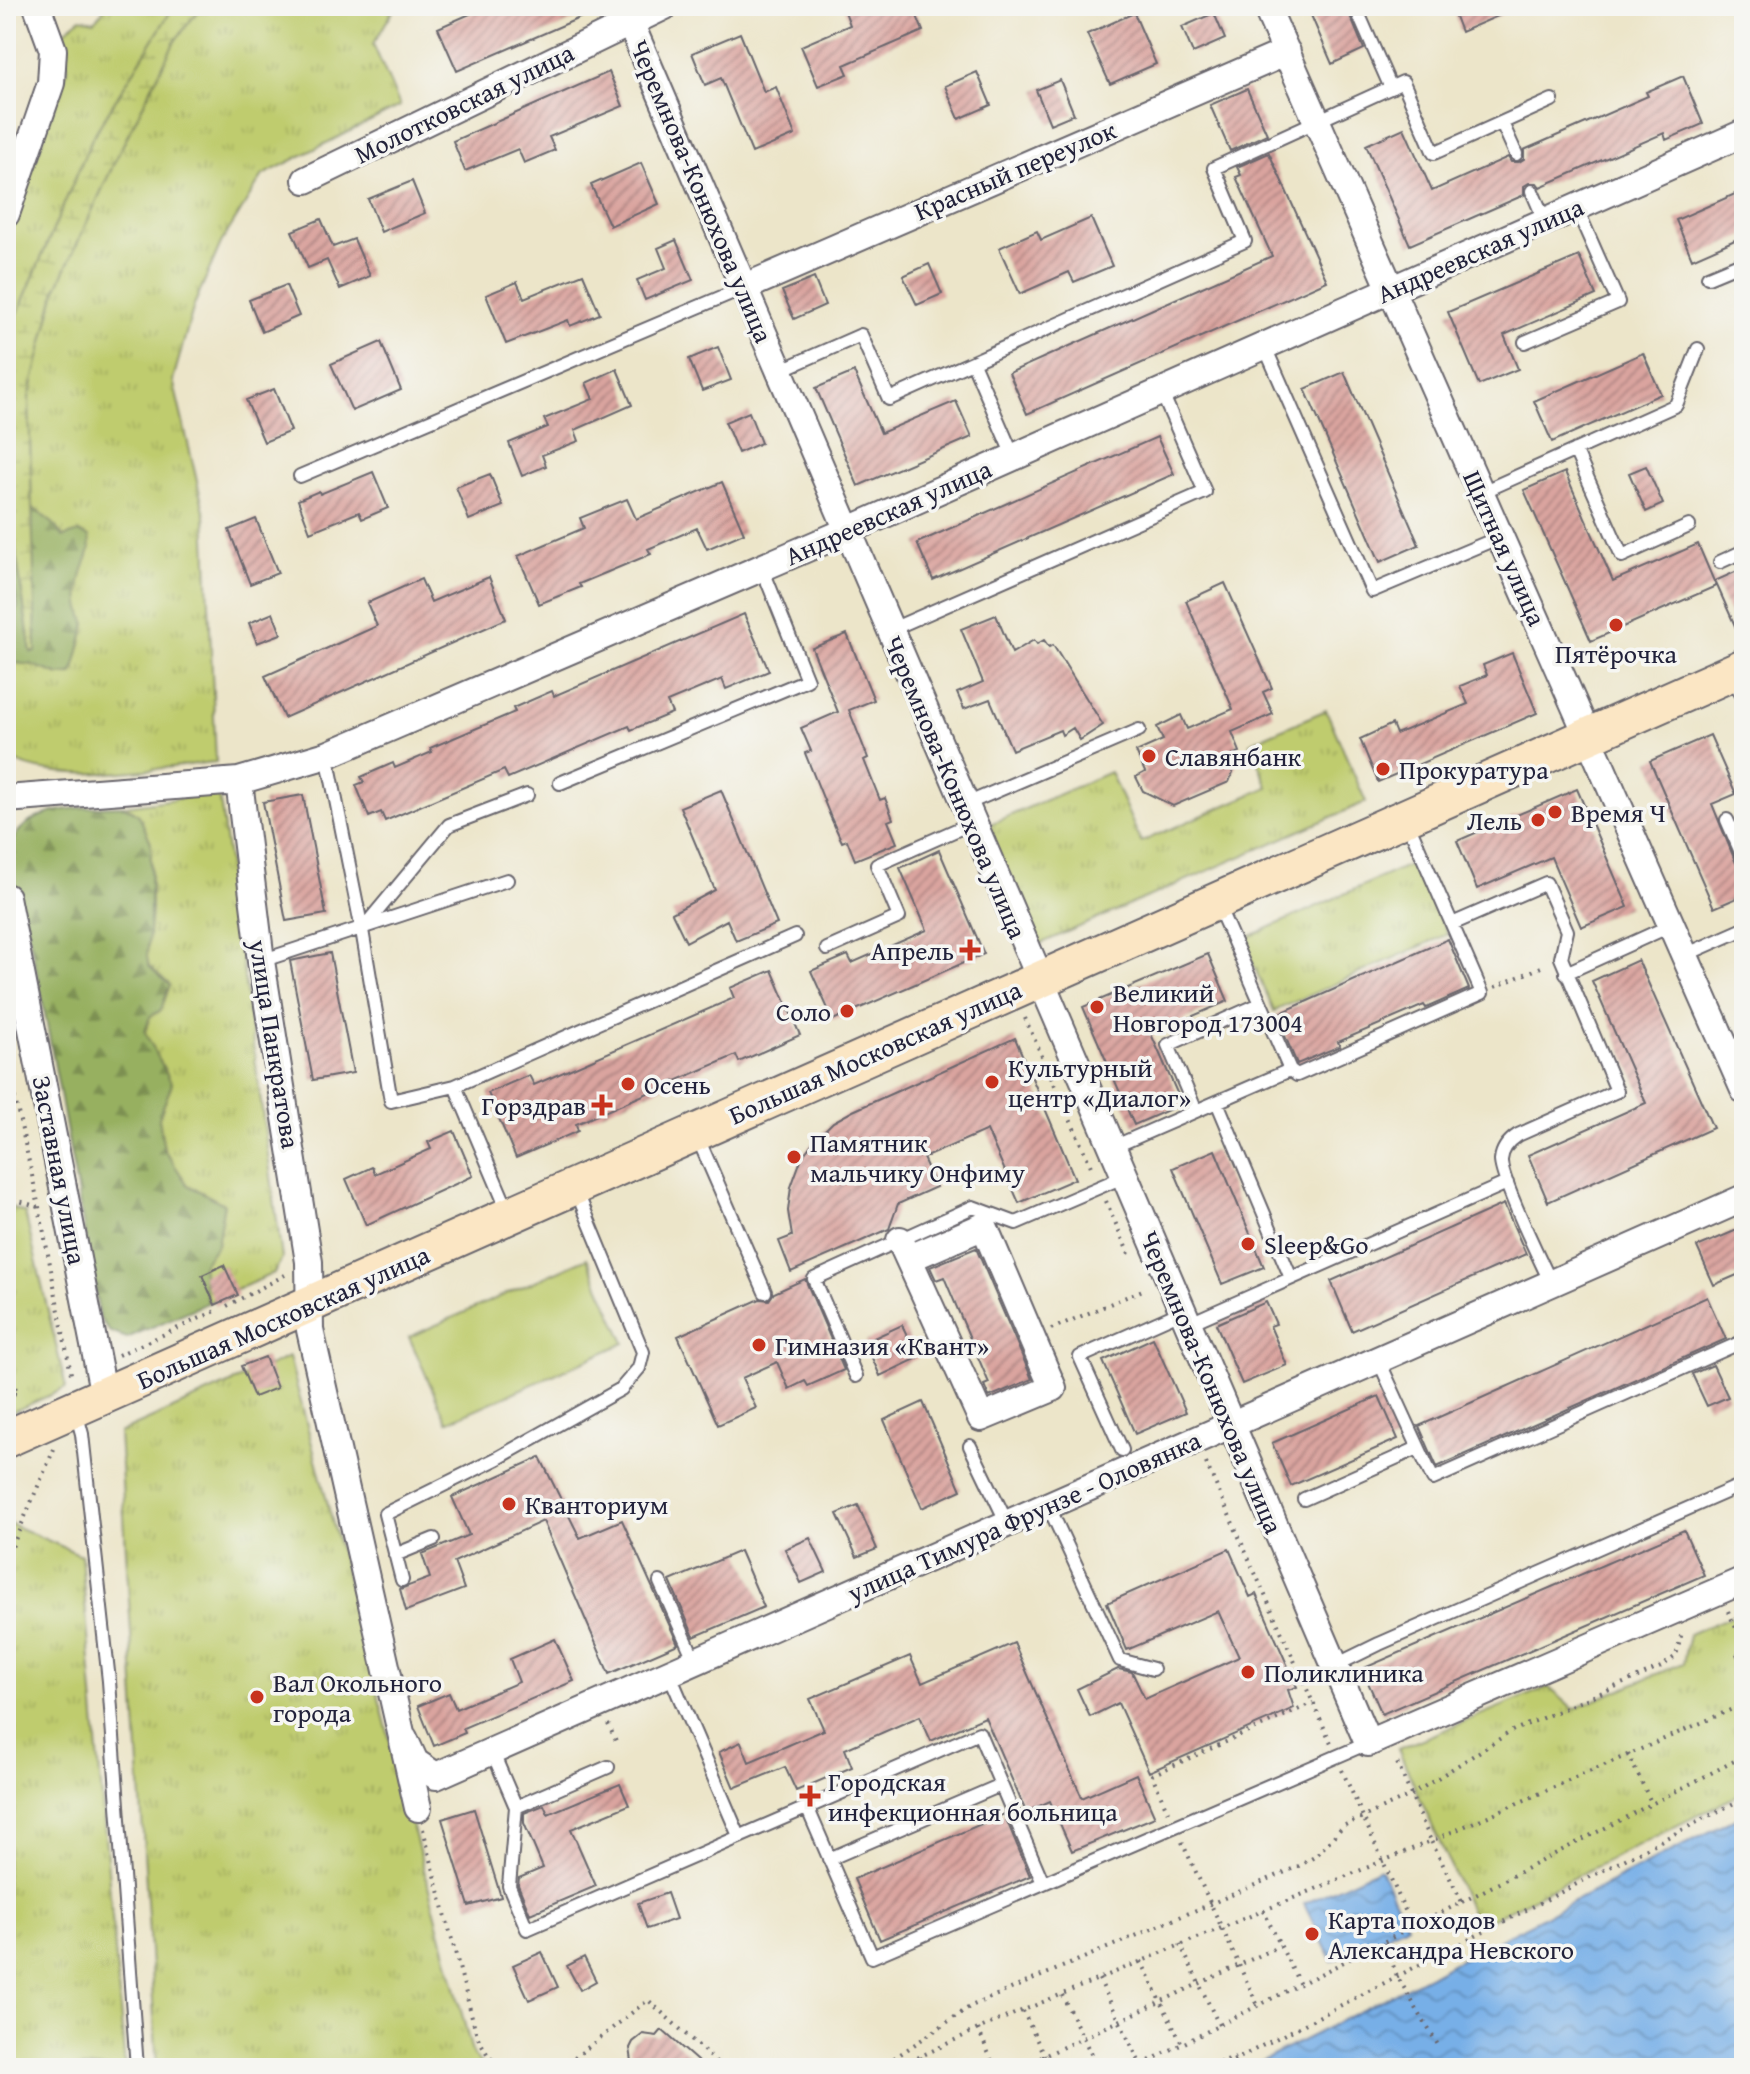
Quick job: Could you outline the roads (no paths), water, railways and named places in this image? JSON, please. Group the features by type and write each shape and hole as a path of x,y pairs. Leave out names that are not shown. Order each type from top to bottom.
{"main road":[{"name":"Большая Московская улица","path":"6,1439 93,1390 311,1306 1588,736 1740,680"}],"street":[{"path":"6,214 51,83 53,50 37,6"},
{"name":"Молотковская улица","path":"306,180 626,14 665,6"},
{"name":"Щитная улица","path":"1266,6 1744,1090"},
{"name":"Черемнова-Конюхова улица","path":"626,14 1111,1148 1111,1182 1175,1319 1230,1425 1334,1666 1376,1739"},
{"name":"Красный переулок","path":"743,288 1287,52"},
{"name":"Андреевская улица","path":"6,799 239,781 327,755 1015,462 1161,391 1744,133"},
{"name":"улица Панкратова","path":"239,781 261,961 309,1262 310,1330 404,1738"},
{"name":"Заставная улица","path":"7,908 93,1390"},
{"name":"улица Тимура Фрунзе - Оловянка","path":"436,1776 1744,1198"},
{"path":"984,1226 1053,1388 981,1418 905,1249 984,1226"},
{"path":"1376,1739 1744,1580"},
{"path":"404,1738 415,1762 436,1776"},
{"path":"404,1738 418,1808"}],"lane":[{"path":"1355,6 1391,88"},
{"path":"779,371 861,335 889,399 1245,241 1214,168 1403,82 1434,153 1552,100"},
{"path":"1502,123 1516,154"},
{"path":"1532,191 1545,221"},
{"path":"1525,342 1618,302 1576,207"},
{"path":"1708,277 1744,262"},
{"path":"300,476 743,288"},
{"path":"1264,345 1372,591 1500,537"},
{"path":"1480,493 1676,405 1698,349"},
{"path":"973,363 1015,462"},
{"path":"890,630 1205,492 1161,391"},
{"path":"1575,450 1622,556 1689,526"},
{"path":"1720,562 1744,551"},
{"path":"560,783 807,680 762,568"},
{"path":"827,949 899,917 877,865 968,814 1139,730"},
{"path":"327,755 362,930 391,1101 455,1086 795,936"},
{"path":"362,930 449,825 527,795"},
{"path":"1216,900 1290,1070 1297,1075 1482,993 1405,817"},
{"path":"1727,820 1744,859"},
{"path":"261,961 507,880"},
{"path":"1452,924 1546,883 1567,931 1561,958 1566,973 1617,1091 1511,1139 1501,1155 1507,1183 1551,1283"},
{"path":"1566,973 1672,925"},
{"path":"1685,955 1744,929"},
{"path":"1196,1111 1168,1045 1260,1004"},
{"path":"1111,1148 1290,1070"},
{"path":"455,1086 511,1216"},
{"path":"1217,1102 1291,1278"},
{"path":"696,1133 765,1292"},
{"path":"856,1376 814,1279 905,1249 973,1207 1016,1223 1111,1182"},
{"path":"1122,1450 1080,1357 1291,1278 1507,1183"},
{"path":"402,1580 385,1514 498,1458 621,1389 639,1368 643,1352 574,1187"},
{"path":"1378,1359 1433,1479 1744,1341"},
{"path":"93,1390 82,1434 109,1681 137,2068"},
{"path":"970,1446 1007,1523"},
{"path":"1304,1499 1418,1448"},
{"path":"1334,1666 1744,1484"},
{"path":"1048,1505 1120,1660 1153,1669"},
{"path":"395,1555 434,1539"},
{"path":"660,1582 695,1661"},
{"path":"669,1673 739,1836"},
{"path":"492,1751 516,1807 509,1886 527,1929 979,1733 1043,1883"},
{"path":"807,1807 872,1957 1376,1739"},
{"path":"516,1807 608,1767"},
{"path":"418,1808 426,1788 436,1776"},
{"path":"829,1859 1001,1785"}],"water":[{"path":"1744,1814 1744,2068 1249,2068"},
{"path":"1380,1868 1407,1925 1332,1961 1304,1904"}],"place":[{"name":"Пятёрочка","path":"1616,625"},
{"name":"Славянбанк","path":"1149,756"},
{"name":"Прокуратура","path":"1383,769"},
{"name":"Время Ч","path":"1555,812"},
{"name":"Лель","path":"1538,820"},
{"name":"Апрель","path":"970,950"},
{"name":"Великий Новгород 173004","path":"1097,1007"},
{"name":"Соло","path":"847,1011"},
{"name":"Культурный центр «Диалог»","path":"992,1082"},
{"name":"Осень","path":"628,1084"},
{"name":"Горздрав","path":"602,1105"},
{"name":"Памятник мальчику Онфиму","path":"794,1157"},
{"name":"Sleep&Go","path":"1248,1244"},
{"name":"Гимназия «Квант»","path":"759,1345"},
{"name":"Кванториум","path":"509,1504"},
{"name":"Поликлиника","path":"1248,1672"},
{"name":"Вал Окольного города","path":"257,1697"},
{"name":"Городская инфекционная больница","path":"810,1796"},
{"name":"Карта походов Александра Невского","path":"1312,1934"}]}
